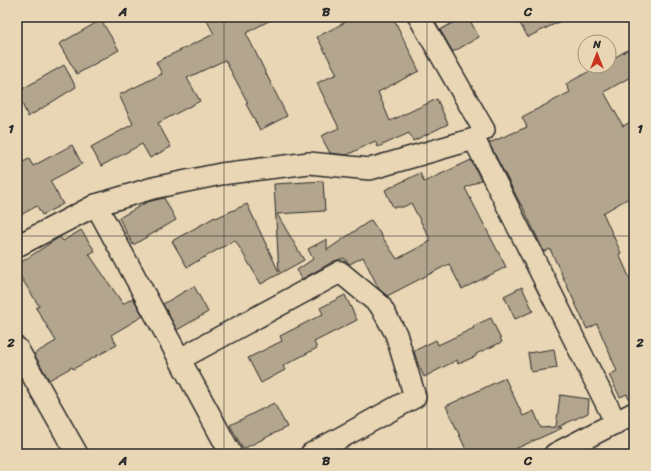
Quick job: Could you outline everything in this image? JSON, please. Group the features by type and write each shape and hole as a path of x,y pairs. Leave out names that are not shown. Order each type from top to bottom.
{"street":[{"path":"419,17 484,130"},
{"path":"17,246 96,205 153,188 221,174 309,163 370,169 474,139 616,423"},
{"path":"96,205 231,454"},
{"path":"180,360 340,272 380,305 396,334 415,397 311,454"},
{"path":"17,348 77,454"},
{"path":"555,454 634,413"}],"building":[{"path":"205,17 276,17 246,33 287,116 260,130 246,104 248,103 225,60 187,78 200,101 158,123 171,147 150,158 142,144 101,166 91,147 133,124 119,95 162,74 156,62 214,34"},
{"path":"355,17 393,17 419,71 378,92 390,121 437,99 448,124 413,141 409,133 378,147 375,141 347,155 330,153 321,136 339,128 317,83 337,74 317,37"},
{"path":"463,17 468,17 479,37 453,52 440,30"},
{"path":"516,17 569,17 528,37"},
{"path":"101,20 119,50 77,74 59,44"},
{"path":"634,46 634,75 604,92 623,126 634,120 634,195 603,213 621,253 619,254 634,288 634,401 630,402 627,394 620,397 609,375 617,371 597,324 587,329 550,249 544,252 522,205 489,143 527,127 522,117 570,92 566,84 584,74 617,74 617,56"},
{"path":"64,65 76,87 28,117 17,92"},
{"path":"72,145 82,164 50,181 63,204 42,215 37,206 17,217 17,165 29,159 33,166"},
{"path":"471,160 481,180 465,188 506,267 462,289 449,264 387,296 379,289 363,257 350,264 344,258 334,261 302,279 297,270 313,259 308,249 327,239 327,250 371,220 397,259 431,241 411,203 403,207 393,207 385,190 420,173 424,182"},
{"path":"323,181 325,211 277,214 304,260 261,284 235,240 187,267 172,241 215,217 216,218 247,204 279,272 274,184"},
{"path":"164,198 176,220 133,245 119,218 147,202"},
{"path":"81,230 95,251 89,254 123,304 133,298 143,316 111,335 117,345 73,369 72,367 49,380 34,354 56,341 36,308 39,306 17,271 17,265 58,238 60,237 63,241"},
{"path":"194,286 208,312 177,330 163,304"},
{"path":"522,287 533,311 515,319 504,296"},
{"path":"345,295 357,320 314,342 317,348 283,366 285,370 261,383 248,358 282,341 280,336 323,314 320,308"},
{"path":"491,318 502,342 476,354 476,356 458,364 457,360 424,377 414,351 436,340 438,345"},
{"path":"554,349 557,368 531,372 528,353"},
{"path":"505,378 523,416 534,411 541,428 556,427 560,395 589,399 588,413 558,427 562,428 504,454 468,454 446,406"},
{"path":"274,403 287,427 243,449 230,425"}]}
